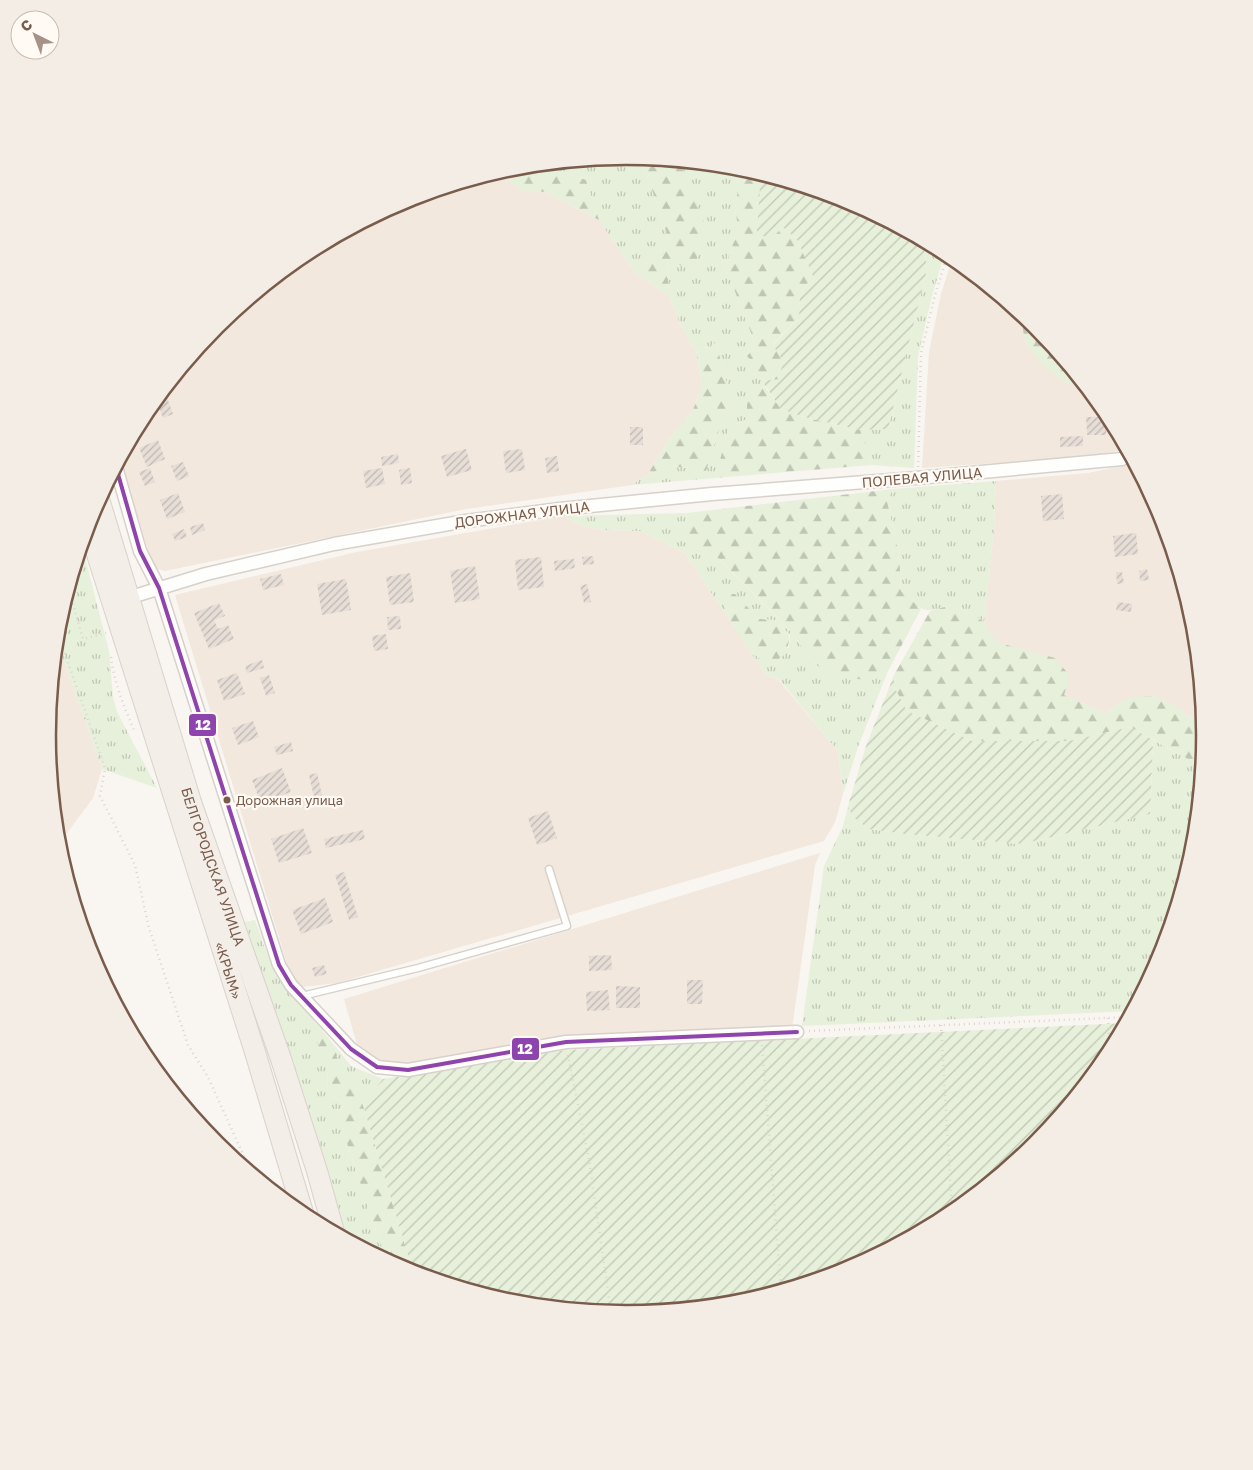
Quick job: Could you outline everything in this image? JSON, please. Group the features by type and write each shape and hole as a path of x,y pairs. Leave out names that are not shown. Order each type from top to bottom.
{"main road":[{"name":"БЕЛГОРОДСКАЯ УЛИЦА","path":"103,511 191,802 281,1060 317,1171 331,1223"},
{"name":"«КРЫМ»","path":"92,539 255,1052 300,1202"}],"street":[{"name":"ПОЛЕВАЯ УЛИЦА","path":"712,494 917,478 1124,458"},
{"path":"119,476 140,551 159,588 279,965 291,985 351,1049 378,1067 408,1070 566,1042 797,1032"},
{"name":"ДОРОЖНАЯ УЛИЦА","path":"128,598 206,574 334,544 466,521 560,509 712,494"}],"lane":[{"path":"302,996 418,968 567,926 549,869"}],"path":[{"path":"917,478 921,353 945,262"},
{"path":"73,601 83,639"},
{"path":"63,648 105,768 100,796 135,865 149,928 188,1045 208,1077 243,1157"},
{"path":"797,1032 1121,1017"},
{"path":"1108,1018 1109,1038"},
{"path":"940,1025 951,1203"},
{"path":"761,1034 781,1284"},
{"path":"566,1042 590,1160 610,1305"}],"shaded area":[{"path":"506,178 521,190 545,192 599,220 635,273 669,296 681,326 696,352 702,385 693,410 669,439 648,474 632,485 466,509 165,571 153,568 123,467 152,418 174,388 223,332 279,283 341,241 408,208 443,195"},
{"path":"950,266 1002,306 1030,332 1079,388 1101,418 1120,450 1083,457 922,468 929,352 941,294"},
{"path":"1127,463 1138,483 1153,517 1177,587 1192,661 1196,715 1188,717 1180,708 1129,697 1105,713 1064,695 1018,649 995,642 984,622 994,530 996,481 1088,473"},
{"path":"563,516 581,526 605,530 640,531 685,553 766,675 778,679 838,751 843,794 835,822 824,841 337,983 302,987 291,977 175,595 357,552"},
{"path":"62,655 102,769 93,798 65,835 57,772 56,735 57,698"},
{"path":"820,853 815,865 792,1029 567,1038 395,1066 375,1060 358,1048 344,999"}],"green space":[{"path":"589,166 647,166 645,169 670,242 635,273 599,220 586,180 557,170"},
{"path":"647,166 682,168 705,224 694,271 667,260 669,296 635,273 670,242 645,169"},
{"path":"682,168 737,176 739,184 735,208 739,233 733,244 726,268 756,346 747,356 758,370 765,387 747,395 747,419 729,427 715,478 632,485 648,474 672,466 706,471 720,427 733,406 716,343 696,352 681,326 669,296 667,259 694,271"},
{"path":"556,170 586,180 599,220 545,192 521,190 506,178"},
{"path":"737,176 763,182 760,186 783,227 798,241 813,276 800,294 799,318 773,344 783,361 779,380 762,381 758,370 747,356 756,346 726,268 733,244 739,233 735,208 739,184"},
{"path":"763,182 774,184 845,208 924,249 927,269 888,429 860,430 804,417 781,409 762,381 779,379 783,361 773,345 799,318 800,294 813,276 798,241 783,227 771,239 757,233 760,186"},
{"path":"924,249 942,261 918,356 914,468 872,465 860,430 888,429 927,269"},
{"path":"1022,324 1077,385 1066,383 1045,368 1026,345"},
{"path":"716,343 733,406 720,427 706,471 672,466 648,474 669,439 693,410 702,385 696,352"},
{"path":"765,387 781,409 804,417 860,430 872,465 715,478 729,427 747,419 747,395"},
{"path":"996,481 994,530 984,622 955,604 930,610 921,608 901,592 899,554 887,501 893,489"},
{"path":"893,489 887,501 899,554 901,591 921,609 888,671 869,680 835,677 815,664 792,633 765,605 718,558 697,548 685,532 687,513"},
{"path":"687,513 685,532 697,548 718,558 792,633 815,664 869,680 888,671 859,744 843,794 838,751 779,679 766,675 749,650 767,664 789,647 790,635 775,620 759,619 735,595 723,602 732,624 685,553 640,531 605,530 581,526 563,516"},
{"path":"85,558 109,651 113,697 117,712 157,788 102,769 62,655 67,624"},
{"path":"726,594 735,594 759,619 775,620 789,635 787,650 782,657 767,664 749,650 732,624 723,602"},
{"path":"955,604 984,622 996,642 1055,658 1070,676 1064,695 1105,713 1129,697 1155,696 1180,708 1188,717 1196,715 1196,761 1188,759 1130,727 1069,741 972,741 907,711 894,687 894,675 930,611"},
{"path":"894,675 894,687 907,711 972,741 1069,741 1130,727 1153,740 1150,814 1022,844 869,829 853,817 848,806 866,746"},
{"path":"1153,740 1188,759 1196,761 1196,772 1186,846 1177,883 1153,953 1125,1011 802,1026 824,866 843,826 848,806 853,817 869,829 1022,844 1150,814"},
{"path":"255,920 268,957 283,984 351,1066 383,1079 363,1105 339,1065 335,1050 317,1047 328,1068 327,1094 345,1104 338,1115 382,1250 337,1227 245,922"},
{"path":"1118,1023 1101,1052 1055,1111 1030,1138 974,1187 912,1229 845,1262 810,1275 774,1286 701,1300 664,1304 589,1304 515,1294 479,1286 410,1263 363,1105 383,1079 566,1050"},
{"path":"318,1038 327,1039 335,1050 339,1065 363,1105 410,1263 382,1250 338,1115 345,1104 327,1094 328,1068 317,1047"}],"building":[{"path":"167,398 173,414 163,418 159,408"},
{"path":"1086,417 1100,417 1106,426 1106,435 1087,435"},
{"path":"630,427 643,427 643,445 630,445"},
{"path":"1083,436 1083,446 1060,447 1060,437"},
{"path":"158,440 165,459 147,467 139,448"},
{"path":"466,449 472,470 447,477 441,456"},
{"path":"522,449 525,470 506,473 503,451"},
{"path":"398,454 399,463 382,466 381,457"},
{"path":"557,456 559,471 547,473 545,458"},
{"path":"183,462 189,476 177,481 171,466"},
{"path":"150,468 155,482 145,486 139,472"},
{"path":"382,468 385,484 366,488 363,471"},
{"path":"410,468 412,483 401,485 399,470"},
{"path":"178,493 185,512 167,519 160,500"},
{"path":"1062,494 1064,519 1043,521 1041,496"},
{"path":"203,523 205,530 192,535 190,527"},
{"path":"184,529 187,537 175,541 172,534"},
{"path":"1136,533 1138,554 1115,557 1113,536"},
{"path":"593,556 594,564 583,565 582,557"},
{"path":"541,557 544,587 518,590 515,560"},
{"path":"574,559 575,568 555,571 554,561"},
{"path":"475,566 480,599 455,603 450,571"},
{"path":"1147,569 1149,580 1140,581 1139,571"},
{"path":"1116,572 1122,572 1124,583 1117,584"},
{"path":"410,573 414,602 390,605 386,577"},
{"path":"281,574 284,585 263,590 260,579"},
{"path":"346,579 351,610 322,615 317,584"},
{"path":"587,584 591,602 584,603 580,586"},
{"path":"1118,602 1132,604 1131,612 1116,610"},
{"path":"219,603 225,616 214,620 218,629 228,625 234,639 209,649 194,613"},
{"path":"400,616 401,629 388,630 387,617"},
{"path":"386,634 388,649 374,651 372,636"},
{"path":"262,660 264,668 247,673 245,666"},
{"path":"237,673 245,694 224,701 217,680"},
{"path":"269,675 275,693 266,696 260,678"},
{"path":"253,721 259,737 238,745 232,728"},
{"path":"291,742 293,751 277,755 274,747"},
{"path":"282,768 291,792 261,803 252,780"},
{"path":"317,773 324,804 316,806 309,775"},
{"path":"548,811 557,838 537,845 528,818"},
{"path":"303,828 312,853 279,863 271,839"},
{"path":"363,830 365,839 326,848 324,839"},
{"path":"344,872 358,917 349,920 335,875"},
{"path":"325,898 333,922 301,934 292,910"},
{"path":"611,955 612,970 589,971 589,956"},
{"path":"324,965 327,974 315,977 312,968"},
{"path":"687,980 703,980 702,1004 687,1004"},
{"path":"616,986 640,987 640,1008 616,1008"},
{"path":"608,990 610,1010 587,1011 586,992"}],"transit line":[{"name":"12","path":"119,476 140,551 159,588 279,965 291,985 351,1049 377,1067 408,1070 566,1042 797,1032"}],"place":[{"name":"Дорожная улица","path":"227,800"}]}
